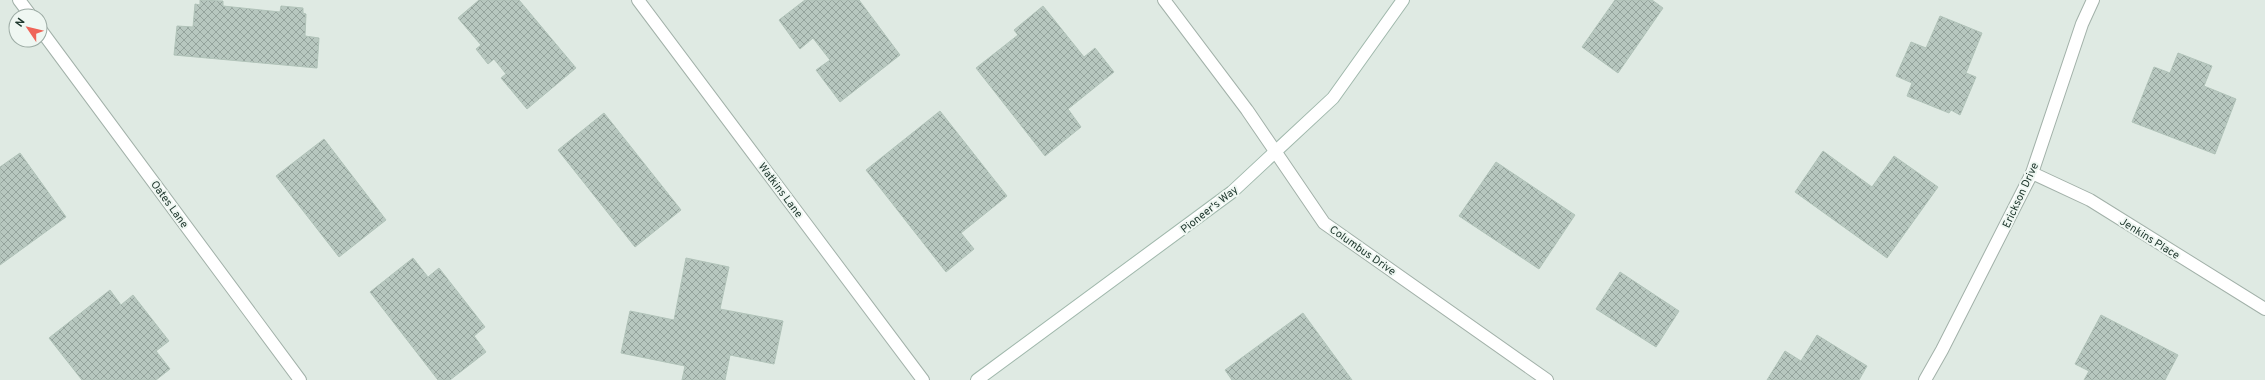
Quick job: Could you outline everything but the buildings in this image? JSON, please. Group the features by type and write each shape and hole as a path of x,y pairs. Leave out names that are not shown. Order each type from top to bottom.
{"street":[{"name":"Watkins Lane","path":"638,0 924,380"},
{"name":"Columbus Drive","path":"1164,0 1247,110 1324,223 1547,380"},
{"name":"Pioneer's Way","path":"977,380 1226,197 1276,153 1333,98 1403,0"},
{"name":"Erickson Drive","path":"1925,380 1942,350 2032,173 2082,24 2093,0"},
{"name":"Oates Lane","path":"48,40 300,380"},
{"name":"Jenkins Place","path":"2032,173 2090,200 2265,309"}]}
